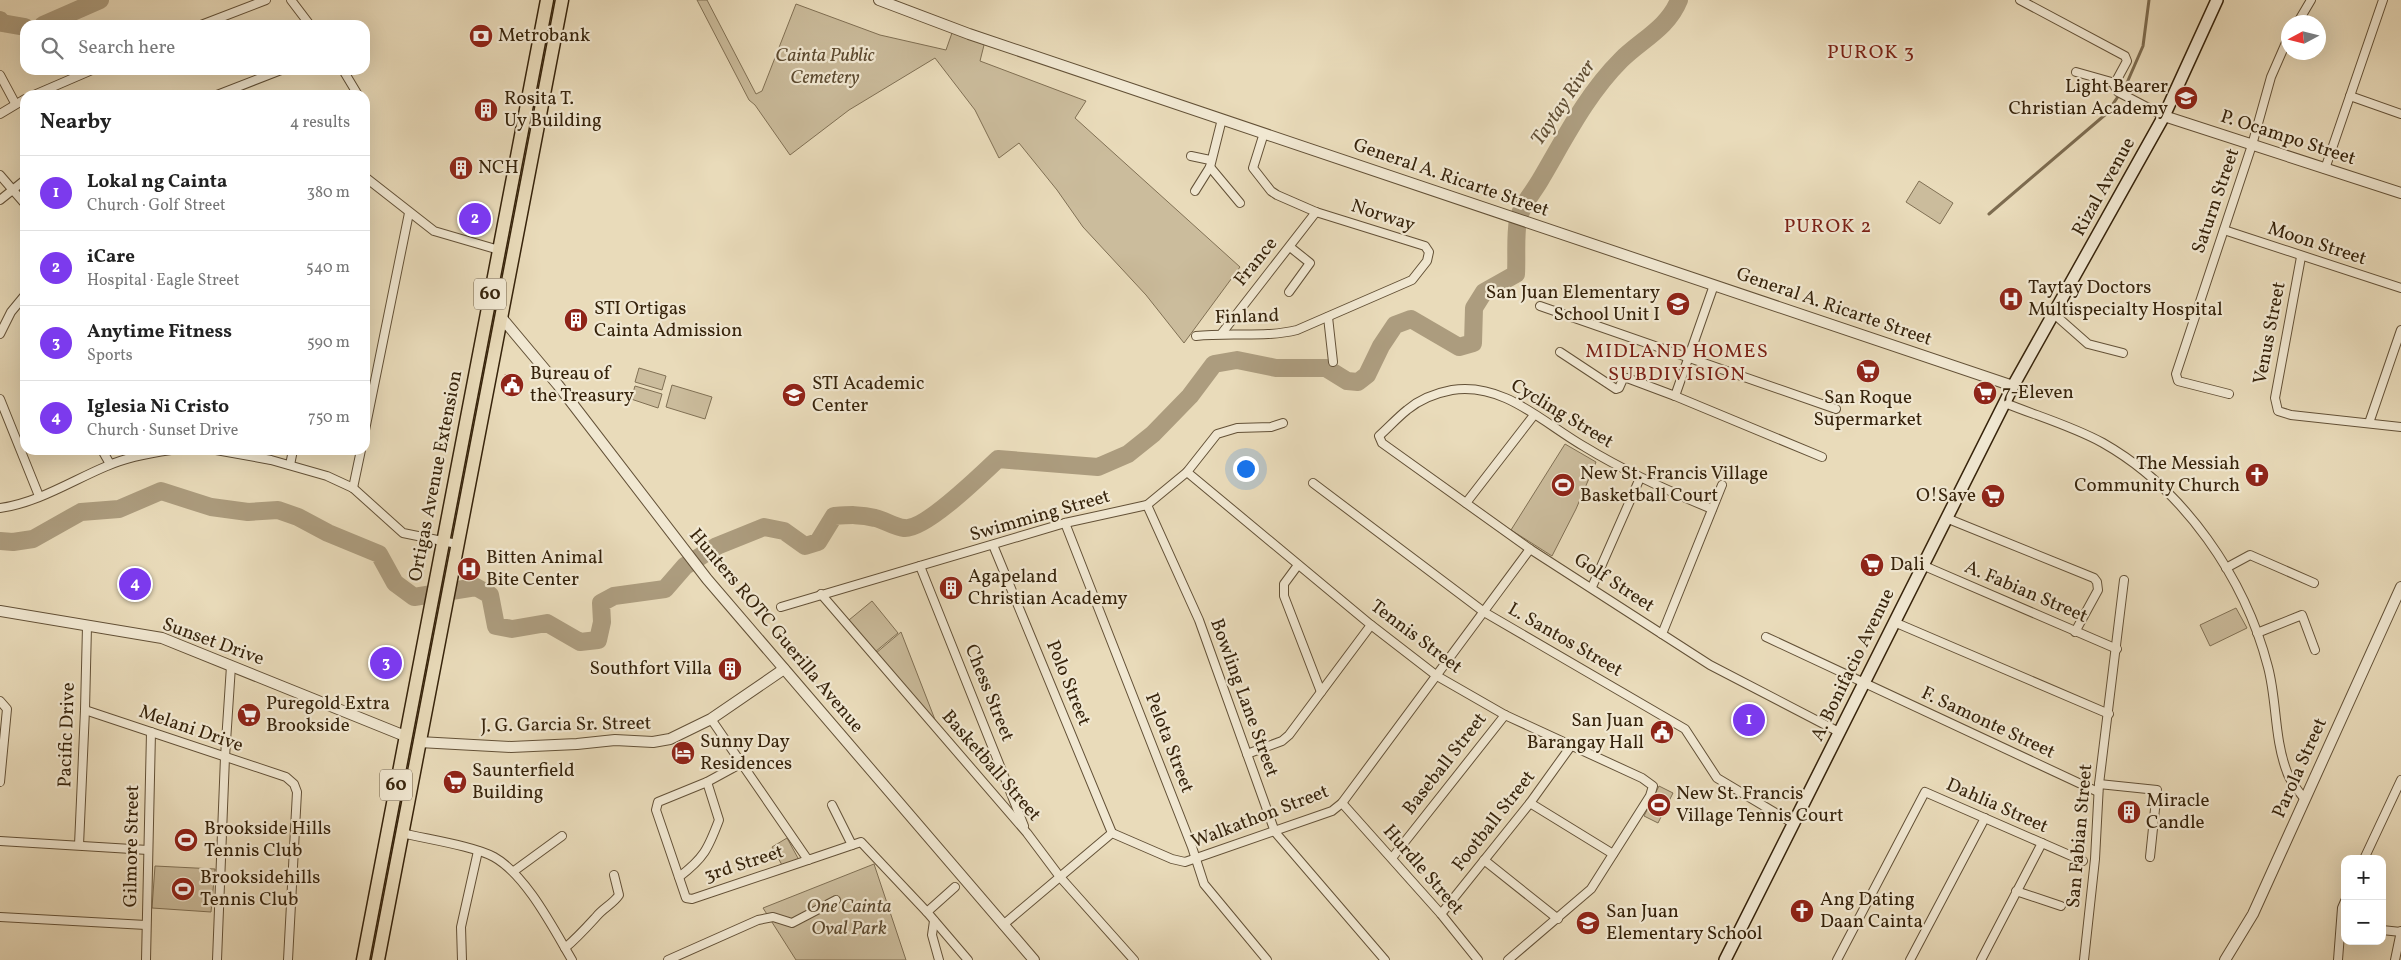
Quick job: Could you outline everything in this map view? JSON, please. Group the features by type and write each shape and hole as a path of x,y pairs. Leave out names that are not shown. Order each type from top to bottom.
{"main road":[{"name":"Ortigas Avenue Extension","path":"363,960 547,0"},
{"name":"Ortigas Avenue Extension","path":"378,960 562,0"},
{"name":"Rizal Avenue","path":"2013,386 2164,116 2217,0"},
{"name":"A. Bonifacio Avenue","path":"1725,960 2013,386"},
{"path":"366,944 380,946"}],"street":[{"path":"214,20 266,0"},
{"path":"290,0 306,20"},
{"name":"General A. Ricarte Street","path":"879,0 979,37 2013,386"},
{"path":"2020,0 2125,56 2127,61 2115,83"},
{"path":"2302,15 2311,0"},
{"path":"2325,169 2382,0"},
{"name":"Saturn Street","path":"2229,394 2178,381 2176,374 2252,145 2271,77 2281,54"},
{"path":"2076,72 2115,83 2120,93 2164,116"},
{"path":"0,75 15,103"},
{"path":"46,90 80,75"},
{"path":"230,90 268,75"},
{"path":"347,75 355,90"},
{"path":"2350,96 2401,114"},
{"path":"0,114 20,101"},
{"name":"P. Ocampo Street","path":"2164,116 2401,193"},
{"path":"1195,191 1210,164 1222,119"},
{"name":"Norway","path":"1264,133 1253,168 1271,191 1316,212 1424,246 1429,252 1427,261 1412,280 1328,317"},
{"path":"1191,156 1210,164 1240,203"},
{"path":"0,175 20,199"},
{"path":"370,181 434,232 499,250"},
{"path":"0,200 20,184"},
{"name":"France","path":"1222,333 1233,316 1290,247 1316,212"},
{"path":"370,405 409,213"},
{"name":"Moon Street","path":"2224,230 2301,257 2401,288"},
{"path":"1289,292 1310,263 1290,247"},
{"name":"Venus Street","path":"2301,257 2275,406 2278,411 2291,416 2369,423 2401,428"},
{"path":"1675,396 1714,285"},
{"path":"0,334 11,312 20,300"},
{"path":"1540,306 1836,409"},
{"path":"2054,314 2088,344 2124,353"},
{"name":"Hunters ROTC Guerilla Avenue","path":"501,317 558,385 707,579 1034,960"},
{"path":"1328,317 1333,362"},
{"name":"Finland","path":"1196,336 1222,333 1283,333 1328,317"},
{"path":"2369,423 2401,330"},
{"path":"1560,352 1616,389 1620,388 1625,378 1675,396 1822,457"},
{"name":"Cycling Street","path":"1382,443 1379,436 1408,409 1435,393 1464,388 1492,391 1584,447 1640,478 1712,509"},
{"path":"0,399 20,449"},
{"path":"2004,403 2103,443 2140,468 2173,497 2200,529 2226,568 2257,633 2269,668 2279,744 2287,774 2305,800"},
{"path":"1466,503 1534,415"},
{"name":"Swimming Street","path":"781,607 1065,523 1147,505 1187,472 1217,434 1237,428 1271,427 1283,423"},
{"name":"Golf Street","path":"1382,443 1530,550 1592,587 1710,665 1839,732"},
{"path":"23,455 39,496"},
{"path":"105,455 110,464"},
{"path":"0,508 13,506 39,496 110,464 143,455"},
{"path":"245,455 327,476 353,488 403,533 457,544"},
{"path":"290,465 292,455"},
{"path":"353,488 360,455"},
{"name":"Tennis Street","path":"1187,472 1298,565 1437,676 1505,714 1642,778 1653,786 1650,796 1613,854"},
{"path":"1592,587 1640,478"},
{"name":"L. Santos Street","path":"1313,483 1484,612 1685,729 1717,778 1794,824"},
{"path":"1662,634 1722,485"},
{"name":"Bowling Lane Street","path":"1147,505 1199,620 1275,832 1385,960"},
{"path":"1946,518 2094,578 2097,582 2098,590 2075,632"},
{"name":"Pelota Street","path":"1065,523 1196,859 1204,884 1267,960"},
{"name":"Polo Street","path":"993,545 1112,833"},
{"name":"Walkathon Street","path":"1112,833 1172,859 1185,862 1332,811 1342,803 1530,550"},
{"path":"2226,568 2250,555 2314,583"},
{"path":"1298,565 1284,584 1284,596 1321,692"},
{"name":"A. Fabian Street","path":"1922,565 2075,632 2117,648"},
{"name":"Chess Street","path":"920,566 1027,833"},
{"name":"San Fabian Street","path":"2084,960 2095,859 2098,788 2109,714 2124,580"},
{"name":"Parola Street","path":"2225,960 2253,914 2401,587"},
{"name":"Basketball Street","path":"821,594 1027,833 1060,877 1134,960"},
{"name":"Sunset Drive","path":"0,611 162,638 405,736"},
{"path":"2257,633 2302,615 2315,650"},
{"path":"1894,622 2109,714"},
{"path":"1247,754 1282,741 1289,735 1371,624"},
{"name":"Pacific Drive","path":"78,845 86,710 87,626"},
{"name":"F. Samonte Street","path":"1766,637 1863,684 2098,788 2157,790 2150,856"},
{"path":"217,960 225,757 231,666"},
{"name":"J. G. Garcia Sr. Street","path":"419,742 511,746 577,744 615,740 654,742 670,739 711,719 784,669"},
{"path":"0,701 7,708 0,782"},
{"name":"Melani Drive","path":"86,710 286,776 294,784 297,792 288,960"},
{"name":"Baseball Street","path":"1392,858 1505,714"},
{"path":"711,719 740,764 808,860"},
{"name":"Gilmore Street","path":"146,960 151,732"},
{"name":"Football Street","path":"1441,914 1530,803 1571,746"},
{"path":"707,782 719,820 708,848 698,862 680,877 656,810 658,802 707,782 740,764"},
{"path":"2366,855 2401,780"},
{"name":"Dahlia Street","path":"1837,960 1925,792 2083,861"},
{"name":"Hurdle Street","path":"1342,803 1441,914 1478,960"},
{"path":"1508,960 1591,889 1613,854 1530,803"},
{"path":"832,805 852,845 861,842 866,846 928,912 968,960"},
{"path":"1910,960 1985,818"},
{"path":"402,833 478,851 494,857 514,871 572,960"},
{"path":"1003,925 1112,833"},
{"path":"514,871 562,836"},
{"path":"0,841 148,850"},
{"path":"1981,960 2042,843"},
{"name":"3rd Street","path":"680,877 683,893 686,898 692,899 852,845"},
{"path":"462,960 461,927 478,851"},
{"path":"1484,860 1558,919"},
{"path":"565,948 585,931 596,916 615,901 619,895 614,875"},
{"path":"928,912 955,887"},
{"path":"2016,891 2060,906"},
{"path":"668,960 749,923 773,918 792,923 836,900"},
{"path":"0,916 146,925"},
{"path":"934,921 932,935 940,960"},
{"path":"2386,930 2401,932 2395,960"},
{"path":"2338,960 2341,937"},
{"path":"935,948 949,938"}],"green space":[{"name":"Cainta Public Cemetery","path":"697,0 707,0 756,94 762,91 796,4 880,35 946,50 953,30 985,41 980,61 1086,101 1075,118 1240,267 1184,343 1146,295 1083,227 1057,190 1019,143 999,158 975,110 935,58 849,110 790,155 755,105 749,100"},
{"path":"1919,181 1953,203 1940,224 1906,202"},
{"path":"639,368 666,376 662,390 635,382"},
{"path":"672,385 712,397 705,419 666,407"},
{"path":"635,386 662,394 658,408 631,399"},
{"name":"New St. Francis Village Basketball Court","path":"1565,444 1596,462 1576,509 1552,556 1511,530"},
{"path":"872,601 898,633 875,652 849,620"},
{"path":"2236,608 2247,628 2210,646 2200,625"},
{"path":"901,632 939,730 876,653"},
{"name":"New St. Francis Village Tennis Court","path":"1659,786 1673,793 1658,823 1644,816"},
{"path":"787,838 799,860 782,865 772,847"},
{"name":"One Cainta Oval Park","path":"874,864 906,960 796,960 763,908"},
{"name":"Brooksidehills Tennis Club","path":"155,866 215,869 211,912 152,908"}],"waterway":[{"path":"54,20 100,0"},
{"name":"Taytay River","path":"0,541 13,542 33,539 81,512 119,509 161,491 211,507 248,512 278,510 298,517 328,533 379,554 395,583 414,597 476,587 490,595 496,626 512,629 547,623 580,642 598,640 602,622 601,603 614,596 665,589 685,566 717,546 764,527 784,531 805,546 818,542 834,516 865,516 904,528 913,527 925,521 952,500 998,459 1098,467 1128,454 1153,434 1190,396 1214,364 1237,360 1276,368 1326,368 1347,381 1358,382 1367,375 1381,346 1395,325 1411,319 1459,347 1473,343 1474,308 1484,292 1516,274 1517,226 1525,203 1587,101 1621,60 1661,26 1674,10 1679,0"},
{"path":"1989,214 2106,114 2126,85 2143,46 2149,0"},
{"path":"0,20 2,23 20,26"}],"place":[{"name":"Metrobank","path":"481,36"},
{"name":"Light Bearer Christian Academy","path":"2186,98"},
{"name":"Rosita T. Uy Building","path":"486,110"},
{"name":"NCH","path":"461,168"},
{"name":"iCare","path":"475,219"},
{"name":"Taytay Doctors Multispecialty Hospital","path":"2011,299"},
{"name":"San Juan Elementary School Unit I","path":"1678,304"},
{"name":"STI Ortigas Cainta Admission","path":"576,320"},
{"name":"San Roque Supermarket","path":"1868,371"},
{"name":"Bureau of the Treasury","path":"512,385"},
{"name":"7-Eleven","path":"1985,393"},
{"name":"STI Academic Center","path":"794,395"},
{"name":"The Messiah Community Church","path":"2257,475"},
{"name":"New St. Francis Village Basketball Court","path":"1563,485"},
{"name":"O!Save","path":"1993,496"},
{"name":"Dali","path":"1872,565"},
{"name":"Bitten Animal Bite Center","path":"469,569"},
{"name":"Iglesia Ni Cristo","path":"135,584"},
{"name":"Agapeland Christian Academy","path":"951,588"},
{"name":"Anytime Fitness","path":"386,663"},
{"name":"Southfort Villa","path":"730,669"},
{"name":"Puregold Extra Brookside","path":"249,715"},
{"name":"Lokal ng Cainta","path":"1749,720"},
{"name":"San Juan Barangay Hall","path":"1662,732"},
{"name":"Sunny Day Residences","path":"683,753"},
{"name":"Saunterfield Building","path":"455,782"},
{"name":"New St. Francis Village Tennis Court","path":"1659,805"},
{"name":"Miracle Candle","path":"2129,812"},
{"name":"Brookside Hills Tennis Club","path":"186,840"},
{"name":"Brooksidehills Tennis Club","path":"183,889"},
{"name":"Ang Dating Daan Cainta","path":"1802,911"},
{"name":"San Juan Elementary School","path":"1588,923"}],"district":[{"name":"PUROK 3","path":"1871,53"},
{"name":"PUROK 2","path":"1828,227"},
{"name":"MIDLAND HOMES SUBDIVISION","path":"1677,364"}]}
